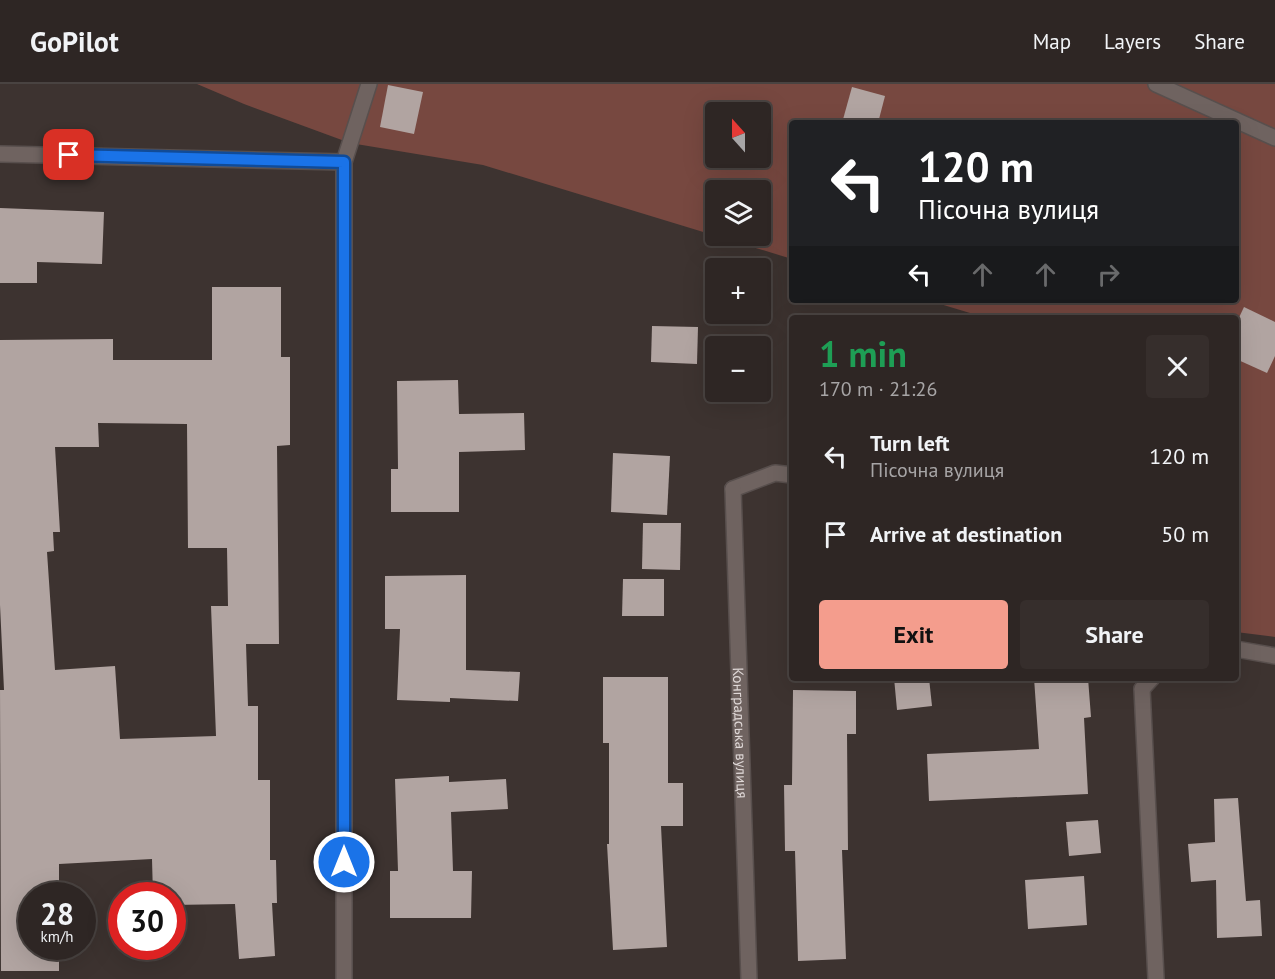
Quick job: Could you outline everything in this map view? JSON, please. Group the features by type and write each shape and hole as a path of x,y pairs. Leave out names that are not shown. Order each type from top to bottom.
{"street":[{"path":"344,979 344,162 369,84"},
{"path":"1156,84 1235,120"},
{"path":"1239,122 1275,138"},
{"path":"0,154 344,162"},
{"name":"Конградська вулиця","path":"749,979 733,489 775,473 789,475"},
{"path":"1239,650 1275,656"},
{"path":"1147,683 1156,979"}],"shaded area":[{"path":"197,84 1275,84 1275,637 1239,632 1239,315 971,315 937,303 1239,303 1239,120 789,120 789,258 749,246 771,246 771,180 705,180 705,233 483,165 350,143"}],"building":[{"path":"388,85 423,92 414,134 380,127"},
{"path":"852,87 885,96 879,120 843,120"},
{"path":"0,208 104,212 102,264 37,262 37,283 0,283"},
{"path":"212,287 281,287 281,357 290,357 290,445 277,446 279,644 246,644 248,706 258,706 258,780 270,780 270,860 276,860 277,903 272,903 275,956 239,959 235,904 186,905 186,882 153,882 152,859 59,864 59,882 18,882 18,960 59,960 59,971 1,971 0,690 4,690 0,605 0,340 113,339 113,360 212,360","holes":["98,423 187,424 188,548 227,548 228,606 211,606 216,736 120,739 115,666 55,670 47,552 54,551 53,532 60,532 55,447 99,447"]},
{"path":"1244,307 1275,322 1275,356 1267,373 1239,360 1239,318"},
{"path":"652,326 698,327 697,364 651,362"},
{"path":"458,380 459,414 524,413 525,450 459,452 459,512 391,512 391,469 398,469 397,381"},
{"path":"613,453 670,456 667,515 611,512"},
{"path":"643,523 681,523 680,570 642,569"},
{"path":"466,575 466,670 520,672 518,701 450,698 450,702 397,700 400,629 385,629 385,576"},
{"path":"623,579 664,579 664,616 622,616"},
{"path":"603,677 668,677 668,783 683,783 683,826 661,826 667,947 613,950 607,844 609,844 609,743 603,743"},
{"path":"894,681 929,681 932,706 897,710"},
{"path":"1034,681 1088,681 1091,717 1084,718 1088,794 929,801 927,754 1039,749"},
{"path":"793,690 856,691 856,734 847,734 848,850 842,850 846,959 798,961 795,851 785,851 784,785 792,785"},
{"path":"449,776 449,782 506,779 508,809 451,812 453,871 472,871 471,918 390,918 390,871 398,871 395,779"},
{"path":"1238,798 1246,901 1260,900 1262,936 1217,938 1216,880 1191,882 1188,844 1215,842 1214,799"},
{"path":"1098,820 1101,853 1069,856 1066,822"},
{"path":"1084,876 1087,925 1028,929 1025,880"}],"route":[{"path":"69,155 344,162 344,862"}]}
